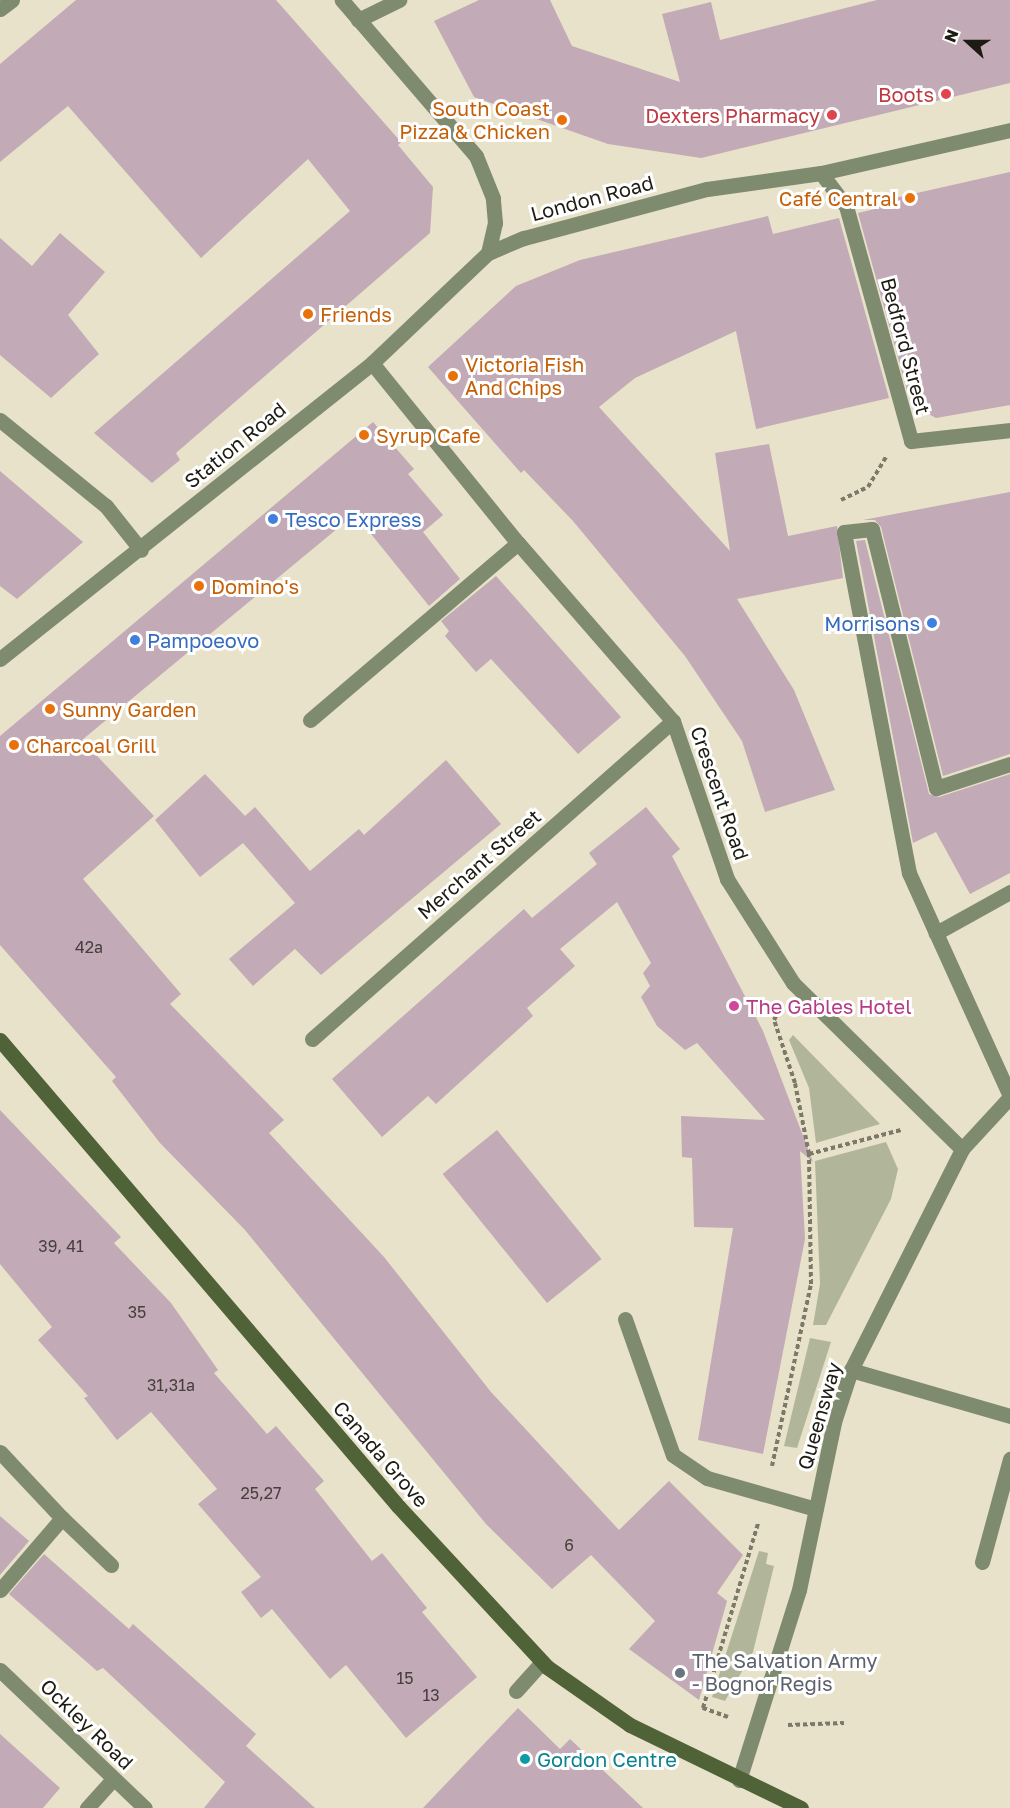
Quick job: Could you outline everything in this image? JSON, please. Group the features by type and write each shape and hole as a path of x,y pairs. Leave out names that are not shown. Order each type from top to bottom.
{"main road":[{"name":"Canada Grove","path":"0,1040 398,1506 542,1662 630,1725 739,1780 801,1808"}],"street":[{"path":"0,9 12,0"},
{"path":"342,0 476,156 493,198 495,223 488,253"},
{"path":"358,20 399,0"},
{"name":"London Road","path":"488,253 524,238 707,189 821,172 1010,130"},
{"name":"Bedford Street","path":"821,172 846,206 911,441 1010,430"},
{"name":"Station Road","path":"0,660 141,550 372,363 488,253"},
{"name":"Crescent Road","path":"372,363 518,543 673,721 727,879 793,982 962,1149"},
{"path":"0,420 106,506 141,550"},
{"path":"1010,764 936,788 872,529 844,532 909,873 1010,1096"},
{"path":"310,720 518,543"},
{"name":"Merchant Street","path":"312,1039 673,721"},
{"path":"936,933 1010,892"},
{"name":"Queensway","path":"739,1780 799,1590 816,1509 851,1370 962,1149 1010,1096"},
{"path":"625,1319 673,1455 707,1478 816,1509"},
{"path":"851,1370 1010,1416"},
{"path":"0,1452 111,1565"},
{"path":"982,1562 1010,1459"},
{"path":"0,1590 63,1518"},
{"path":"516,1691 542,1662"},
{"name":"Ockley Road","path":"0,1670 146,1808"},
{"path":"87,1808 113,1779"}],"path":[{"path":"703,1708 765,1494 811,1284 809,1154 795,1083 774,1020 793,982"},
{"path":"809,1154 935,1124"},
{"path":"802,1725 844,1723"}],"green space":[{"path":"793,1035 880,1124 816,1143 809,1088 789,1040"},
{"path":"886,1142 898,1169 891,1199 826,1325 813,1325 820,1284 815,1161"},
{"path":"810,1338 831,1342 797,1448 784,1446"},
{"path":"759,1551 768,1553 766,1564 774,1566 753,1652 725,1701 712,1697"}],"building":[{"path":"76,0 276,0 401,142 398,145 433,187 430,233 176,453 180,460 152,483 94,433 350,211 308,159 201,258 68,106 0,162 0,64"},
{"path":"479,0 550,0 572,46 680,82 662,14 711,2 720,40 877,0 1010,0 1010,83 701,158 608,144 474,97 434,21"},
{"path":"1010,172 1010,405 936,418 923,411 919,392 908,394 858,213 879,208 877,202"},
{"path":"768,216 773,234 839,218 889,398 756,429 736,331 635,378 599,407 730,551 715,453 769,444 788,536 837,526 843,578 737,599 794,690 835,790 765,812 742,741 685,656 573,521 524,470 521,473 428,367 516,286 580,260"},
{"path":"60,233 105,272 68,315 99,354 51,398 0,355 0,238 32,266"},
{"path":"373,422 414,469 408,474 443,515 423,532 460,579 429,606 355,514 82,740 154,816 83,879 181,994 170,1004 284,1120 269,1133 384,1257 491,1392 619,1530 669,1481 743,1555 717,1593 727,1601 699,1700 629,1649 655,1621 591,1555 552,1589 486,1524 245,1230 160,1143 112,1081 116,1077 0,945 0,736"},
{"path":"0,471 83,542 17,599 0,586"},
{"path":"1010,492 1010,754 943,776 881,527 875,520 863,520"},
{"path":"865,540 929,794 939,797 1010,774 1010,873 970,894 936,832 913,843 856,541"},
{"path":"496,576 621,717 578,754 491,659 476,672 445,636 449,631 441,621"},
{"path":"446,760 501,824 321,975 295,949 253,986 229,959 295,903 243,843 200,877 155,820 205,774 245,816 255,807 310,871 359,829 364,835"},
{"path":"646,807 680,849 672,856 763,1031 813,1162 800,1151 805,1239 763,1454 698,1440 733,1228 694,1227 692,1158 682,1157 681,1116 765,1120 697,1043 685,1050 657,1026 641,997 650,986 643,973 651,963 617,902 560,949 575,966 527,1008 533,1016 436,1104 428,1096 382,1137 332,1079 524,909 532,918 597,864 589,853"},
{"path":"0,1110 121,1237 114,1243 171,1303 218,1370 214,1373 267,1434 276,1426 324,1481 315,1489 372,1561 382,1553 427,1608 422,1612 477,1677 406,1738 346,1665 330,1679 272,1609 261,1618 241,1592 261,1577 198,1504 217,1489 151,1412 117,1440 84,1398 88,1396 38,1340 52,1327 0,1264"},
{"path":"497,1130 601,1259 547,1303 443,1174"},
{"path":"0,1516 29,1541 0,1575"},
{"path":"44,1554 129,1629 133,1624 256,1734 246,1746 315,1808 204,1808 225,1782 103,1668 97,1671 9,1594"},
{"name":"Gordon Centre","path":"518,1708 560,1749 570,1739 643,1808 423,1808"},
{"path":"0,1734 60,1788 43,1808 0,1808"}],"place":[{"name":"Boots","path":"946,94"},
{"name":"Dexters Pharmacy","path":"832,115"},
{"name":"South Coast Pizza & Chicken","path":"562,120"},
{"name":"Café Central","path":"910,198"},
{"name":"Friends","path":"308,314"},
{"name":"Victoria Fish And Chips","path":"453,376"},
{"name":"Syrup Cafe","path":"364,435"},
{"name":"Tesco Express","path":"273,519"},
{"name":"Domino's","path":"199,586"},
{"name":"Morrisons","path":"932,623"},
{"name":"Pampoeovo","path":"135,640"},
{"name":"Sunny Garden","path":"50,709"},
{"name":"Charcoal Grill","path":"14,745"},
{"name":"The Gables Hotel","path":"734,1006"},
{"name":"The Salvation Army - Bognor Regis","path":"680,1673"},
{"name":"Gordon Centre","path":"525,1759"}]}
